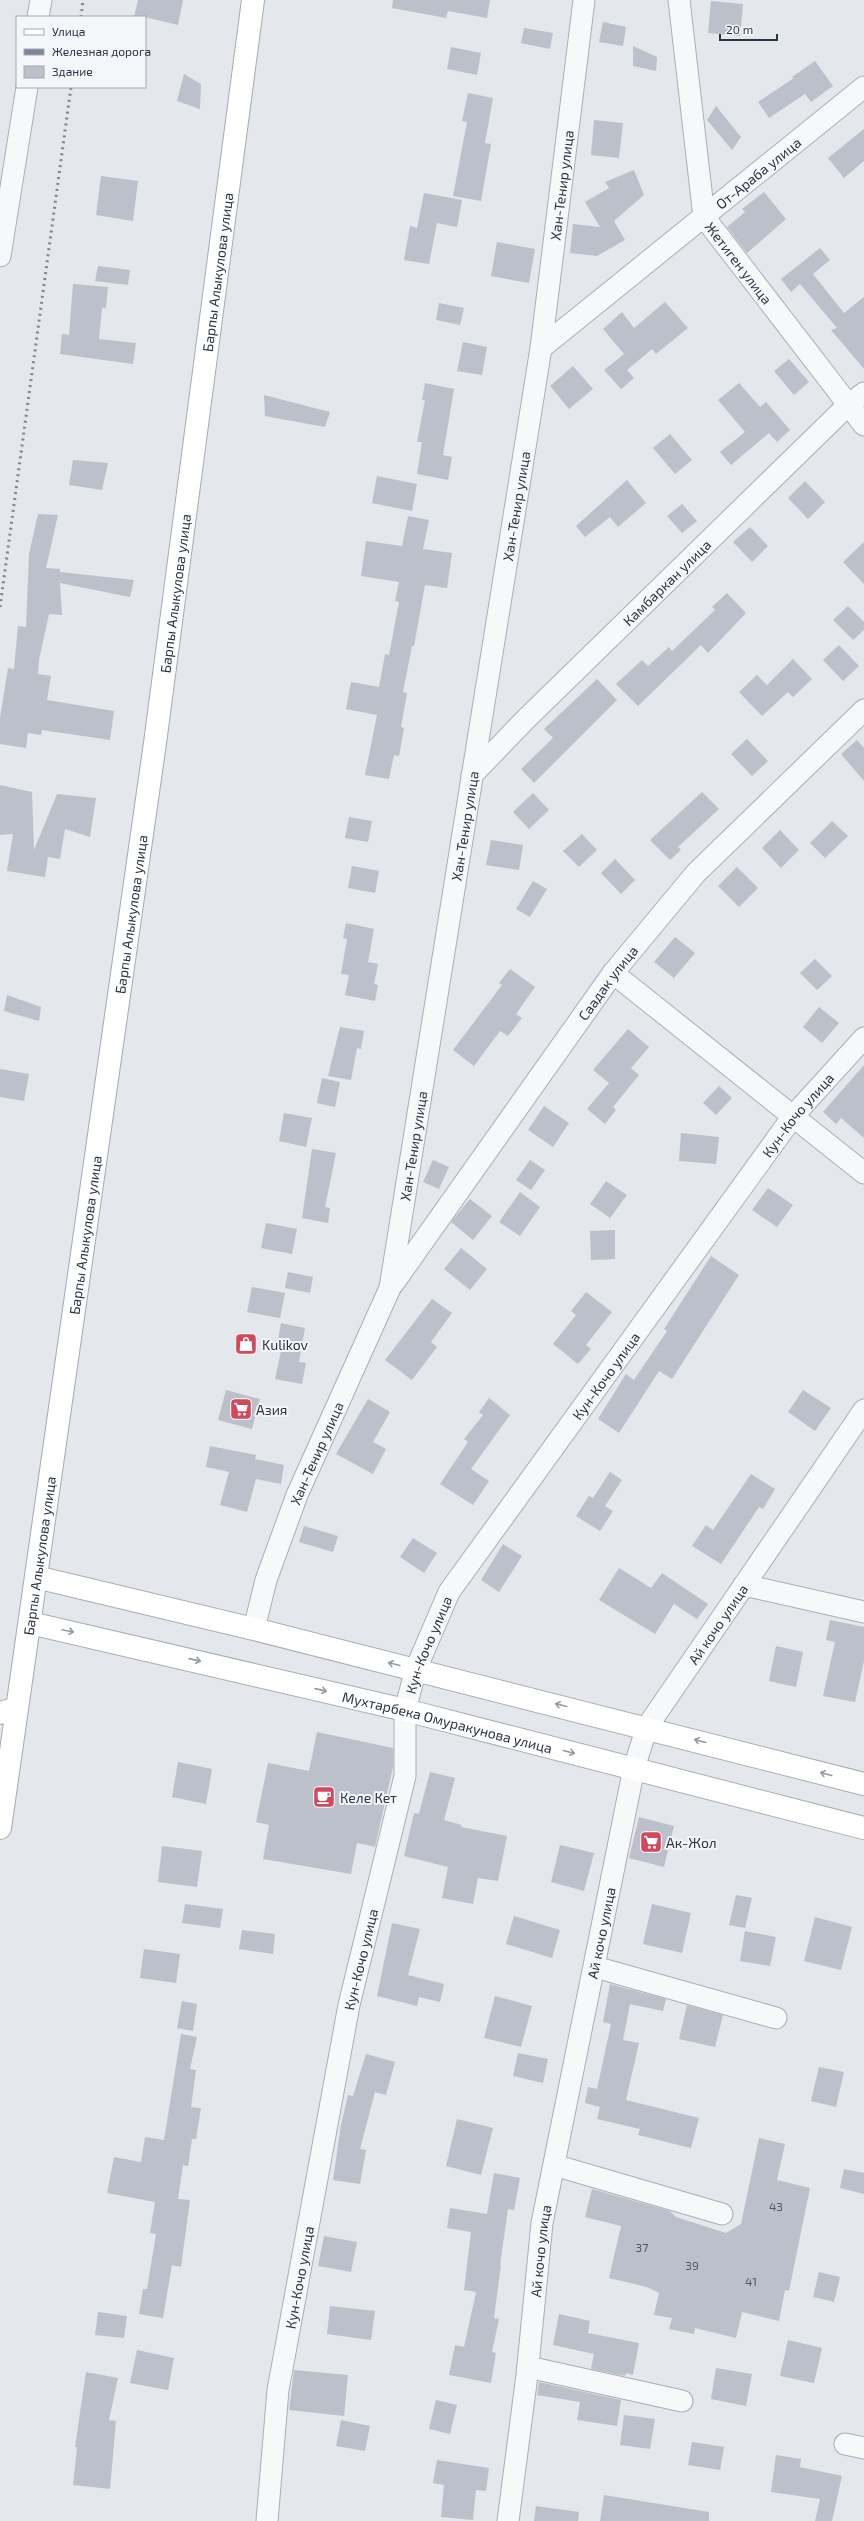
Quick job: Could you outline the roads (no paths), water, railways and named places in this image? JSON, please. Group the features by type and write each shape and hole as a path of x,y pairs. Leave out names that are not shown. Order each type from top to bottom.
{"main road":[{"name":"Барпы Алыкулова улица","path":"0,1828 8,1711 30,1623 155,743 253,0"},
{"path":"36,1577 416,1669 647,1727 864,1784"},
{"name":"Мухтарбека Омуракунова улица","path":"30,1623 405,1710 864,1828"}],"street":[{"path":"38,16 41,0"},
{"name":"Хан-Тенир улица","path":"254,1629 266,1580 297,1495 390,1288 541,348 584,0"},
{"name":"Жетиген улица","path":"679,0 704,218 847,406 864,425"},
{"name":"От-Араба улица","path":"541,348 704,218 864,87"},
{"path":"0,256 27,88"},
{"name":"Камбаркан улица","path":"472,775 526,719 847,406 864,393"},
{"name":"Саадак улица","path":"390,1288 613,973 696,873 864,710"},
{"path":"613,973 794,1115 864,1173"},
{"name":"Кун-Кочо улица","path":"267,2521 278,2390 349,2005 405,1776 405,1710 416,1669 449,1592 794,1115 864,1038"},
{"name":"Ай кочо улица","path":"508,2521 528,2368 542,2223 595,1967 634,1768 647,1727 864,1410"},
{"path":"744,1585 864,1612"},
{"path":"595,1967 776,2018"},
{"path":"554,2165 722,2214"},
{"path":"528,2368 682,2401"}],"railway":[{"path":"81,16 83,0"},
{"path":"0,607 71,88"}],"place":[{"name":"Kulikov","path":"246,1344"},
{"name":"Азия","path":"241,1409"},
{"name":"Келе Кет","path":"324,1797"},
{"name":"Ак-Жол","path":"651,1842"}]}
